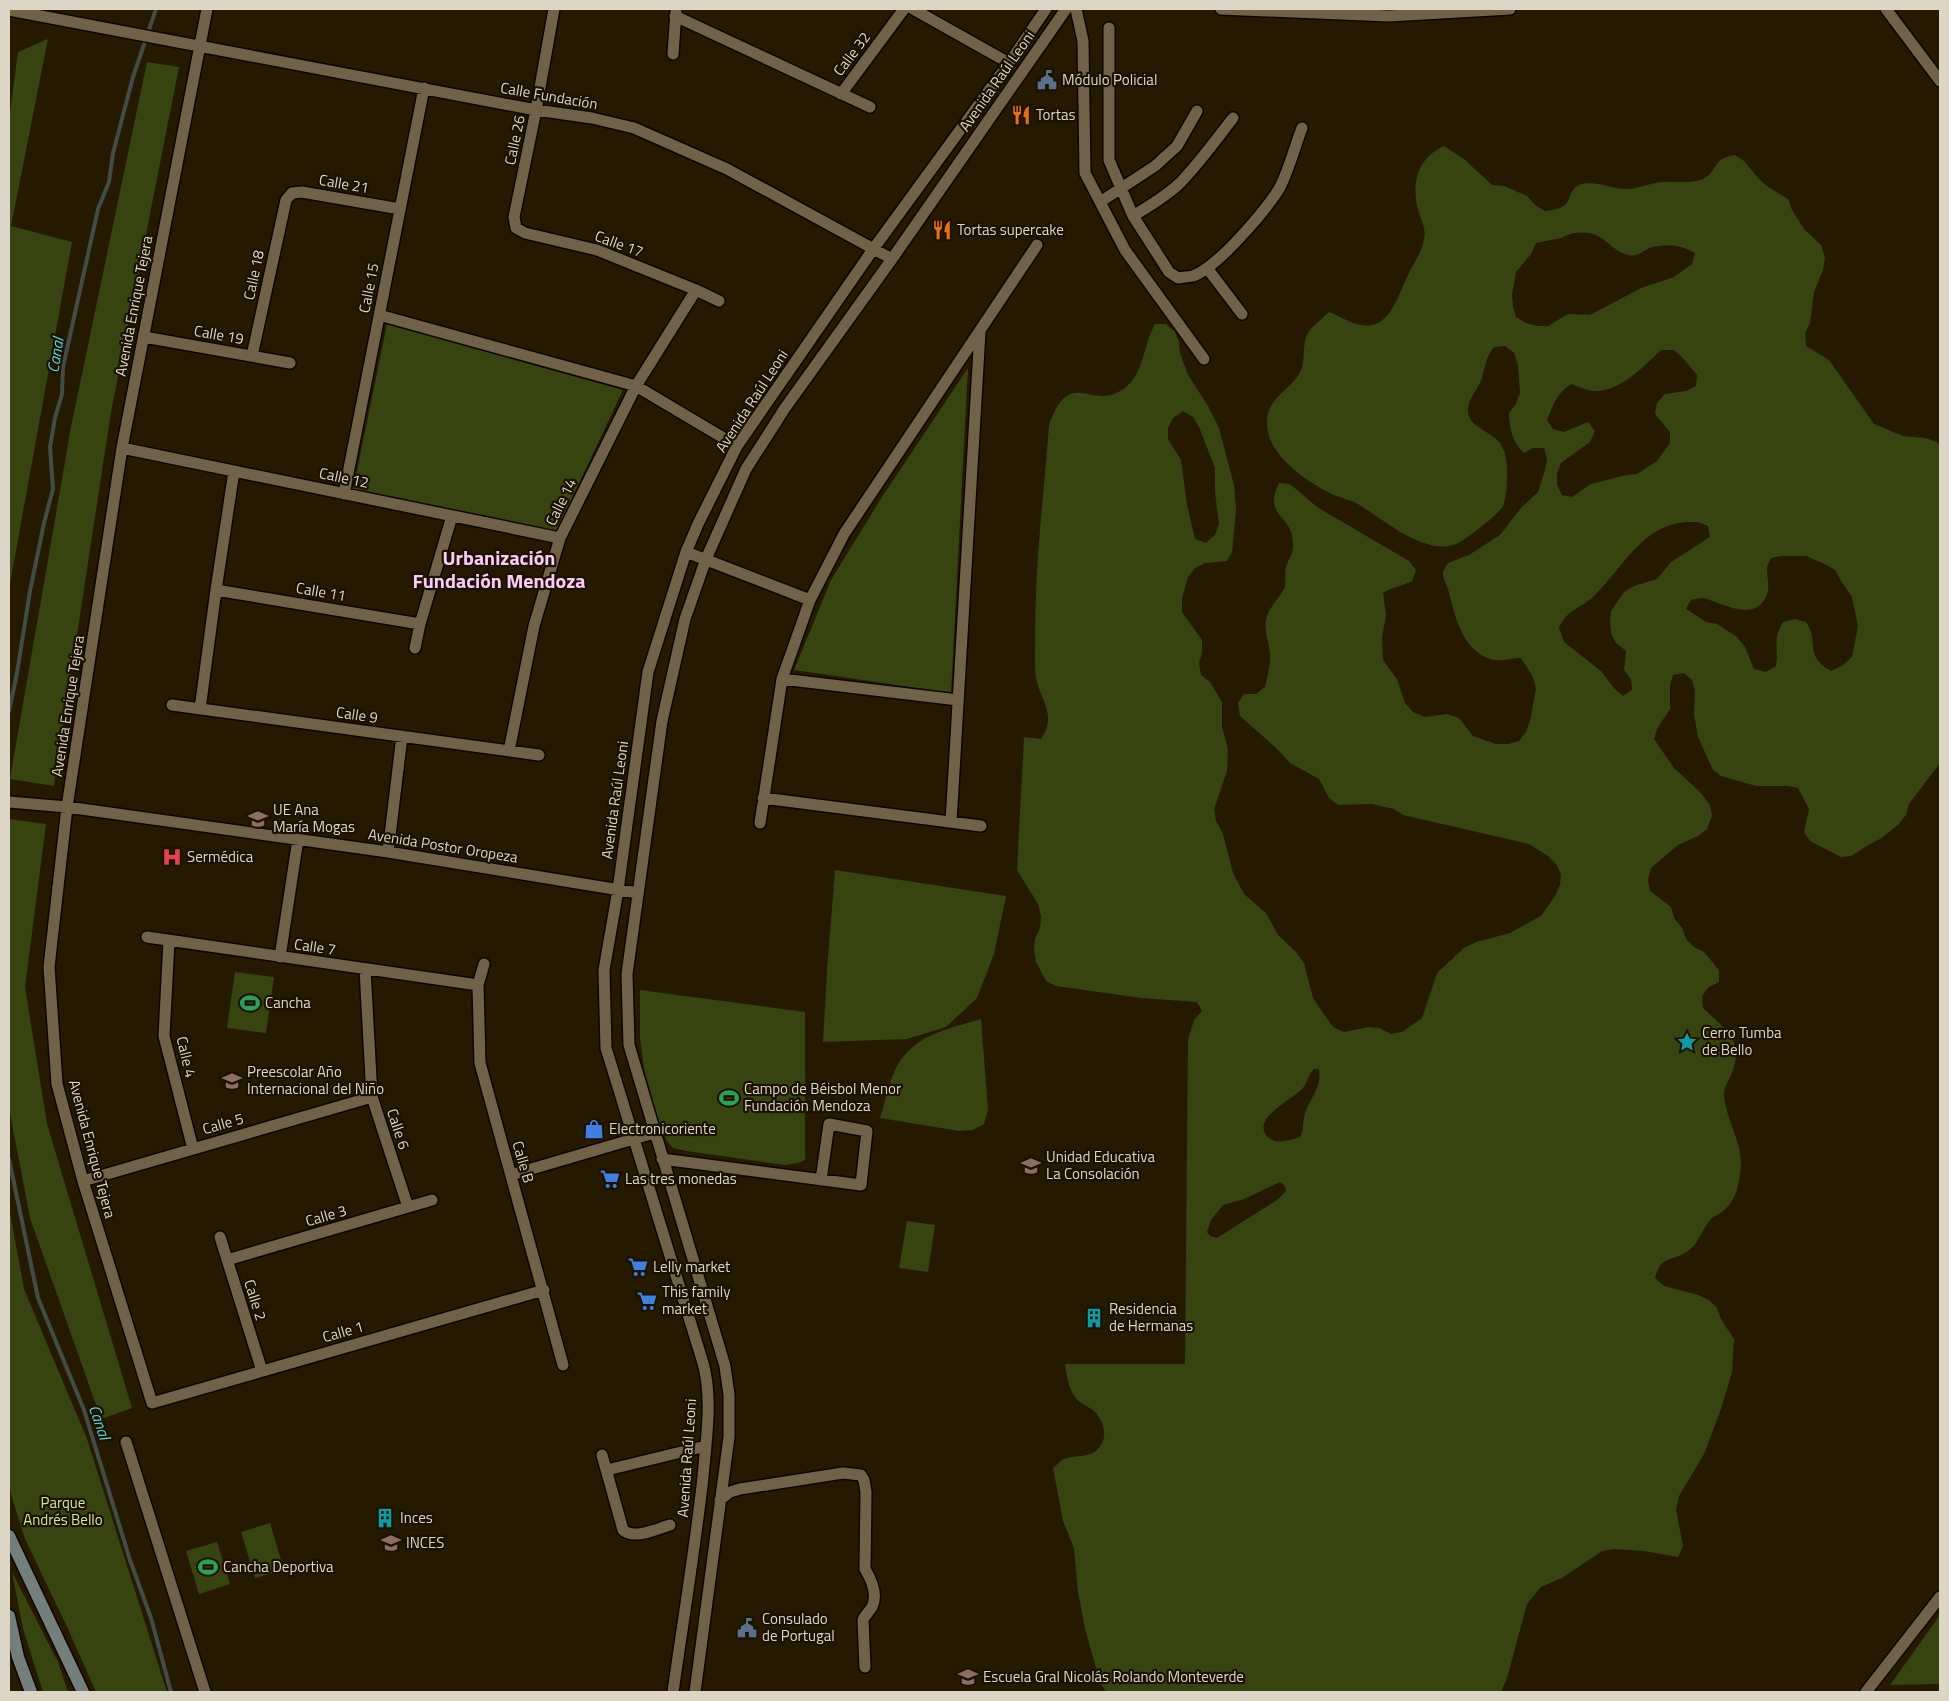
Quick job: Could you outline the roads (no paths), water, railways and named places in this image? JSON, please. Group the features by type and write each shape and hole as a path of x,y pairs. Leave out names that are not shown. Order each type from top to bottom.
{"main road":[{"path":"9,1536 83,1692"},
{"path":"9,1616 11,1636 30,1692"}],"street":[{"name":"Avenida Enrique Tejera","path":"152,1403 83,1181 57,1084 49,967 67,807 122,448 207,9"},
{"name":"Calle 26","path":"514,217 554,9"},
{"name":"Calle 32","path":"841,94 904,9"},
{"path":"914,9 1009,63"},
{"name":"Avenida Raúl Leoni","path":"673,1692 700,1506 706,1446 707,1397 703,1363 606,1048 604,970 618,890 648,672 686,552 737,446 874,248 1009,63 1046,9"},
{"name":"Avenida Raúl Leoni","path":"695,1692 729,1437 729,1395 722,1358 629,1045 627,974 662,721 685,619 706,559 746,469 785,408 892,259 1066,9"},
{"path":"1076,9 1083,41 1085,173 1125,250 1204,359"},
{"path":"1221,9 1389,12 1510,9"},
{"path":"1886,9 1940,81"},
{"name":"Calle Fundación","path":"9,10 536,110 592,118 634,128 727,169 892,259"},
{"path":"673,54 676,12 870,107"},
{"path":"1109,28 1107,150 1109,160 1133,216 1169,272 1178,278 1194,276 1206,268 1221,256 1254,222 1279,188 1302,128"},
{"name":"Calle 15","path":"344,494 424,88"},
{"path":"1100,202 1155,166 1177,146 1197,111"},
{"path":"1133,216 1161,199 1180,182 1206,153 1233,118"},
{"name":"Calle 21","path":"286,200 292,193 302,192 400,209"},
{"name":"Calle 18","path":"252,356 286,200"},
{"name":"Calle 17","path":"514,217 516,228 525,233 597,250 719,301"},
{"path":"760,823 782,679 810,600 844,534 1037,245"},
{"path":"1206,268 1242,314"},
{"name":"Calle 14","path":"509,751 534,626 560,538 636,386 696,290"},
{"path":"379,315 636,386 737,446"},
{"path":"951,822 980,331"},
{"name":"Calle 19","path":"144,337 290,363"},
{"name":"Calle 12","path":"122,448 560,538"},
{"path":"200,709 234,471"},
{"path":"415,648 420,624 452,516"},
{"path":"686,552 810,600"},
{"name":"Calle 11","path":"216,590 420,624"},
{"path":"782,679 958,700"},
{"name":"Calle 9","path":"172,705 539,755"},
{"path":"388,852 402,736"},
{"path":"764,798 981,826"},
{"name":"Avenida Postor Oropeza","path":"9,802 67,807 388,852 638,893"},
{"path":"280,957 298,839"},
{"name":"Calle 7","path":"148,938 478,985"},
{"name":"Calle 4","path":"169,941 164,1036 193,1149"},
{"name":"Calle B","path":"484,964 478,985 480,1063 544,1290 563,1365"},
{"name":"Calle 6","path":"365,969 372,1097 408,1207"},
{"name":"Calle 5","path":"83,1181 372,1097"},
{"path":"662,1159 821,1180 861,1185 867,1131 829,1124 821,1180"},
{"path":"511,1175 654,1133"},
{"name":"Calle 3","path":"227,1260 432,1200"},
{"name":"Calle 2","path":"220,1237 262,1371"},
{"name":"Calle 1","path":"152,1403 544,1290"},
{"path":"703,1363 722,1358"},
{"path":"126,1442 205,1692"},
{"path":"607,1470 706,1446"},
{"path":"602,1455 623,1530 627,1533 635,1534 670,1525"},
{"path":"720,1500 730,1492 740,1489 843,1473 856,1473 861,1476 864,1480 866,1492 864,1569 870,1578 873,1589 872,1607 865,1614 863,1620 865,1667"},
{"path":"1866,1692 1940,1597"}],"waterway":[{"name":"Canal","path":"9,711 30,591 53,489 50,447 55,418 62,394 63,367 98,209 109,182 113,153 133,77 156,9"},
{"name":"Canal","path":"9,1159 38,1298 84,1410 130,1560 151,1618 171,1692"}],"place":[{"name":"Módulo Policial","path":"1047,80"},
{"name":"Tortas","path":"1021,115"},
{"name":"Tortas supercake","path":"942,230"},
{"name":"UE Ana María Mogas","path":"258,819"},
{"name":"Sermédica","path":"172,857"},
{"name":"Cancha","path":"250,1003"},
{"name":"Cerro Tumba de Bello","path":"1687,1042"},
{"name":"Preescolar Año Internacional del Niño","path":"232,1081"},
{"name":"Campo de Béisbol Menor Fundación Mendoza","path":"729,1098"},
{"name":"Electronicoriente","path":"594,1129"},
{"name":"Unidad Educativa La Consolación","path":"1031,1166"},
{"name":"Las tres monedas","path":"610,1179"},
{"name":"Lelly market","path":"638,1267"},
{"name":"This family market","path":"647,1301"},
{"name":"Residencia de Hermanas","path":"1094,1318"},
{"name":"Inces","path":"385,1518"},
{"name":"INCES","path":"391,1543"},
{"name":"Cancha Deportiva","path":"208,1567"},
{"name":"Consulado de Portugal","path":"747,1628"},
{"name":"Escuela Gral Nicolás Rolando Monteverde","path":"968,1677"}],"district":[{"name":"Urbanización Fundación Mendoza","path":"499,570"}],"park label":[{"name":"Parque Andrés Bello","path":"63,1512"}]}
